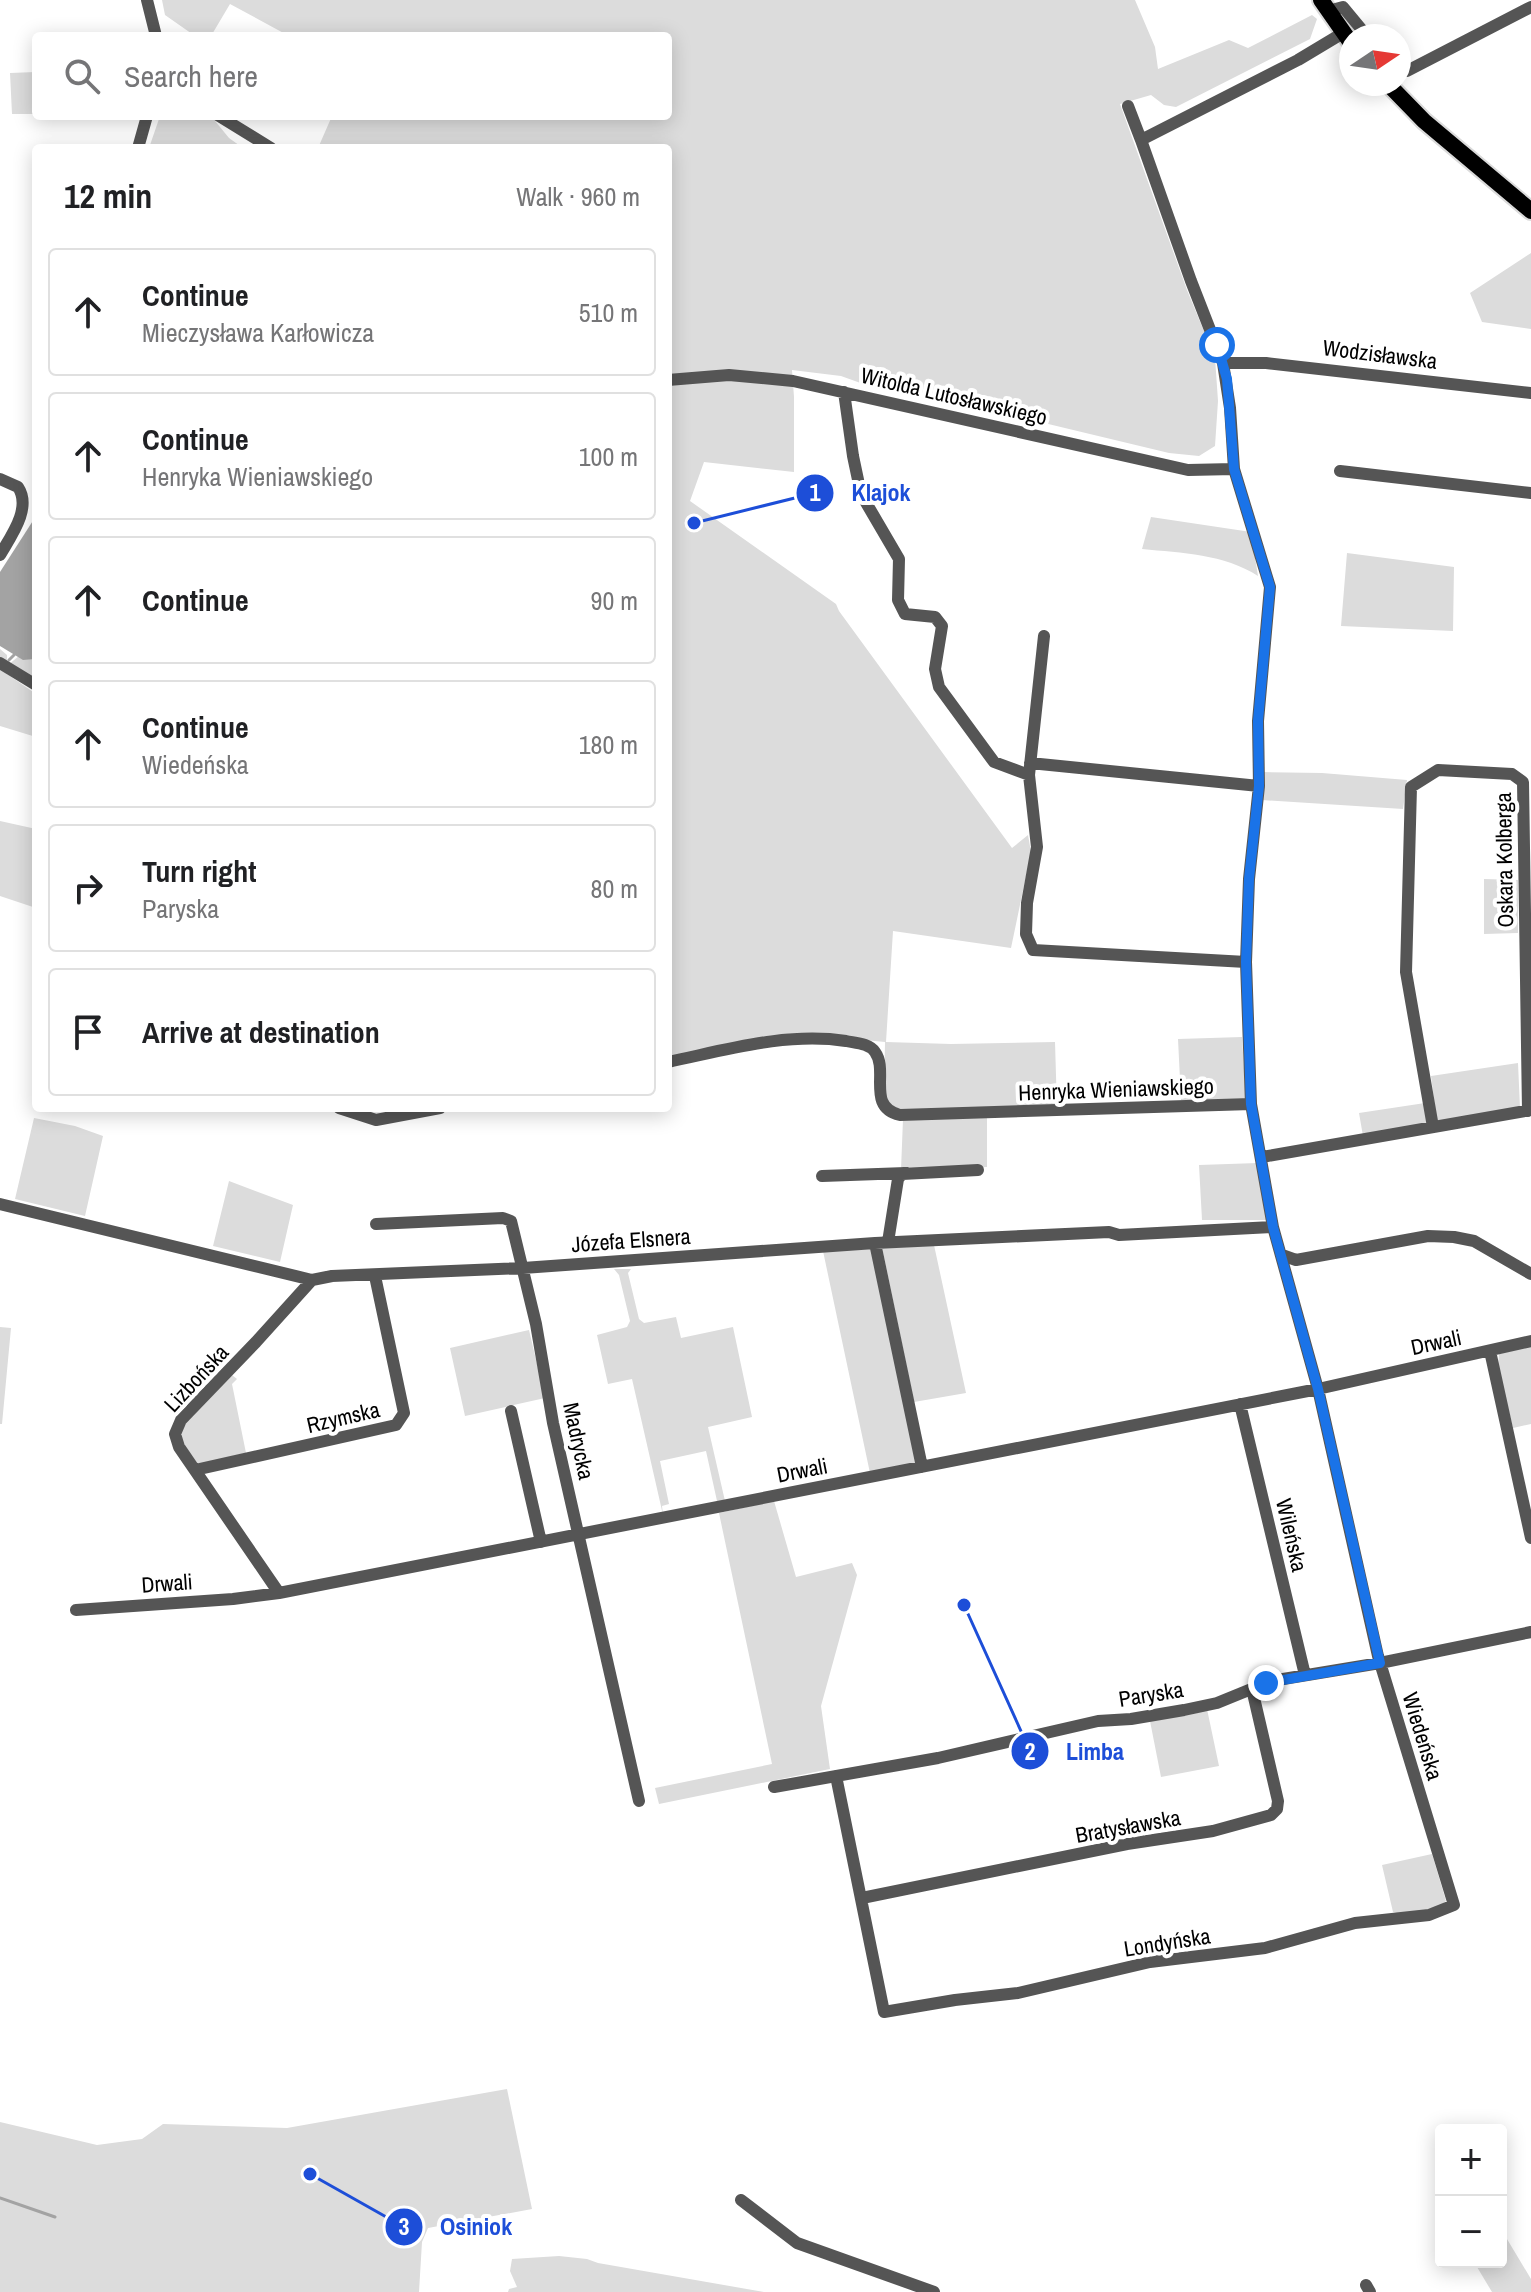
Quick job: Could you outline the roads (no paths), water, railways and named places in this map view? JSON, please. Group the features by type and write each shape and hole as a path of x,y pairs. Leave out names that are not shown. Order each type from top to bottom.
{"main road":[{"path":"1324,6 1339,27"},
{"path":"1400,96 1424,121 1531,211"}],"street":[{"path":"147,0 155,32"},
{"path":"1324,6 1343,7 1357,24"},
{"path":"1411,69 1531,7"},
{"path":"1141,140 1339,42"},
{"path":"1128,106 1223,363 1234,469 1270,587 1258,721 1259,786 1249,879 1246,962 1251,1104 1273,1227 1282,1255 1296,1260 1428,1236 1454,1237 1474,1241 1531,1274"},
{"path":"139,144 146,120"},
{"path":"226,120 264,144"},
{"name":"Wodzisławska","path":"1223,363 1266,363 1531,393"},
{"path":"672,380 729,375 793,381 844,392"},
{"name":"Witolda Lutosławskiego","path":"1030,769 994,762 939,687 935,669 942,626 935,617 905,614 898,600 899,559 861,494 844,392 1174,468 1234,469"},
{"path":"1340,471 1531,493"},
{"path":"0,479 18,487 23,500 19,519 0,555"},
{"path":"1044,636 1030,769 1037,847 1026,934 1033,950 1246,962"},
{"path":"0,663 32,683"},
{"path":"1030,769 1259,786"},
{"name":"Oskara Kolberga","path":"1433,1127 1406,972 1411,787 1438,770 1512,774 1523,782 1530,1110"},
{"name":"Henryka Wieniawskiego","path":"672,1061 794,1038 854,1042 875,1051 879,1060 881,1100 892,1113 900,1115 1251,1104"},
{"path":"1262,1157 1530,1110"},
{"path":"351,1112 376,1120 419,1112"},
{"path":"822,1176 978,1170"},
{"path":"906,1173 898,1179 882,1242 922,1467"},
{"name":"Józefa Elsnera","path":"0,1204 312,1280 332,1276 523,1268 882,1242 1273,1227"},
{"name":"Madrycka","path":"376,1224 508,1218 513,1225 536,1324 553,1423 639,1801"},
{"name":"Wiedeńska","path":"1282,1255 1318,1389 1380,1663 1454,1905"},
{"name":"Rzymska","path":"195,1470 396,1425 404,1413 375,1276"},
{"name":"Lizbońska","path":"279,1593 195,1470 175,1434 178,1423 312,1280"},
{"name":"Drwali","path":"76,1610 279,1593 1318,1389 1531,1341"},
{"path":"1490,1351 1531,1538"},
{"name":"Wileńska","path":"1240,1404 1305,1675"},
{"path":"511,1411 541,1542"},
{"name":"Paryska","path":"774,1787 987,1748 1034,1734 1098,1721 1131,1719 1217,1703 1271,1681 1380,1663 1531,1632"},
{"name":"Bratysławska","path":"862,1898 1127,1844 1213,1831 1271,1815 1277,1809 1278,1801 1252,1689"},
{"path":"836,1776 862,1898"},
{"name":"Londyńska","path":"862,1898 884,2012 1018,1993 1150,1962 1265,1948 1355,1923 1429,1915 1454,1905"},
{"path":"741,2200 797,2243 934,2292"}],"waterway":[{"path":"9,660 14,655"},
{"path":"0,2198 55,2217"}],"place":[{"name":"Klajok","path":"694,523"},
{"name":"Limba","path":"964,1605"},
{"name":"Osiniok","path":"310,2174"}]}
